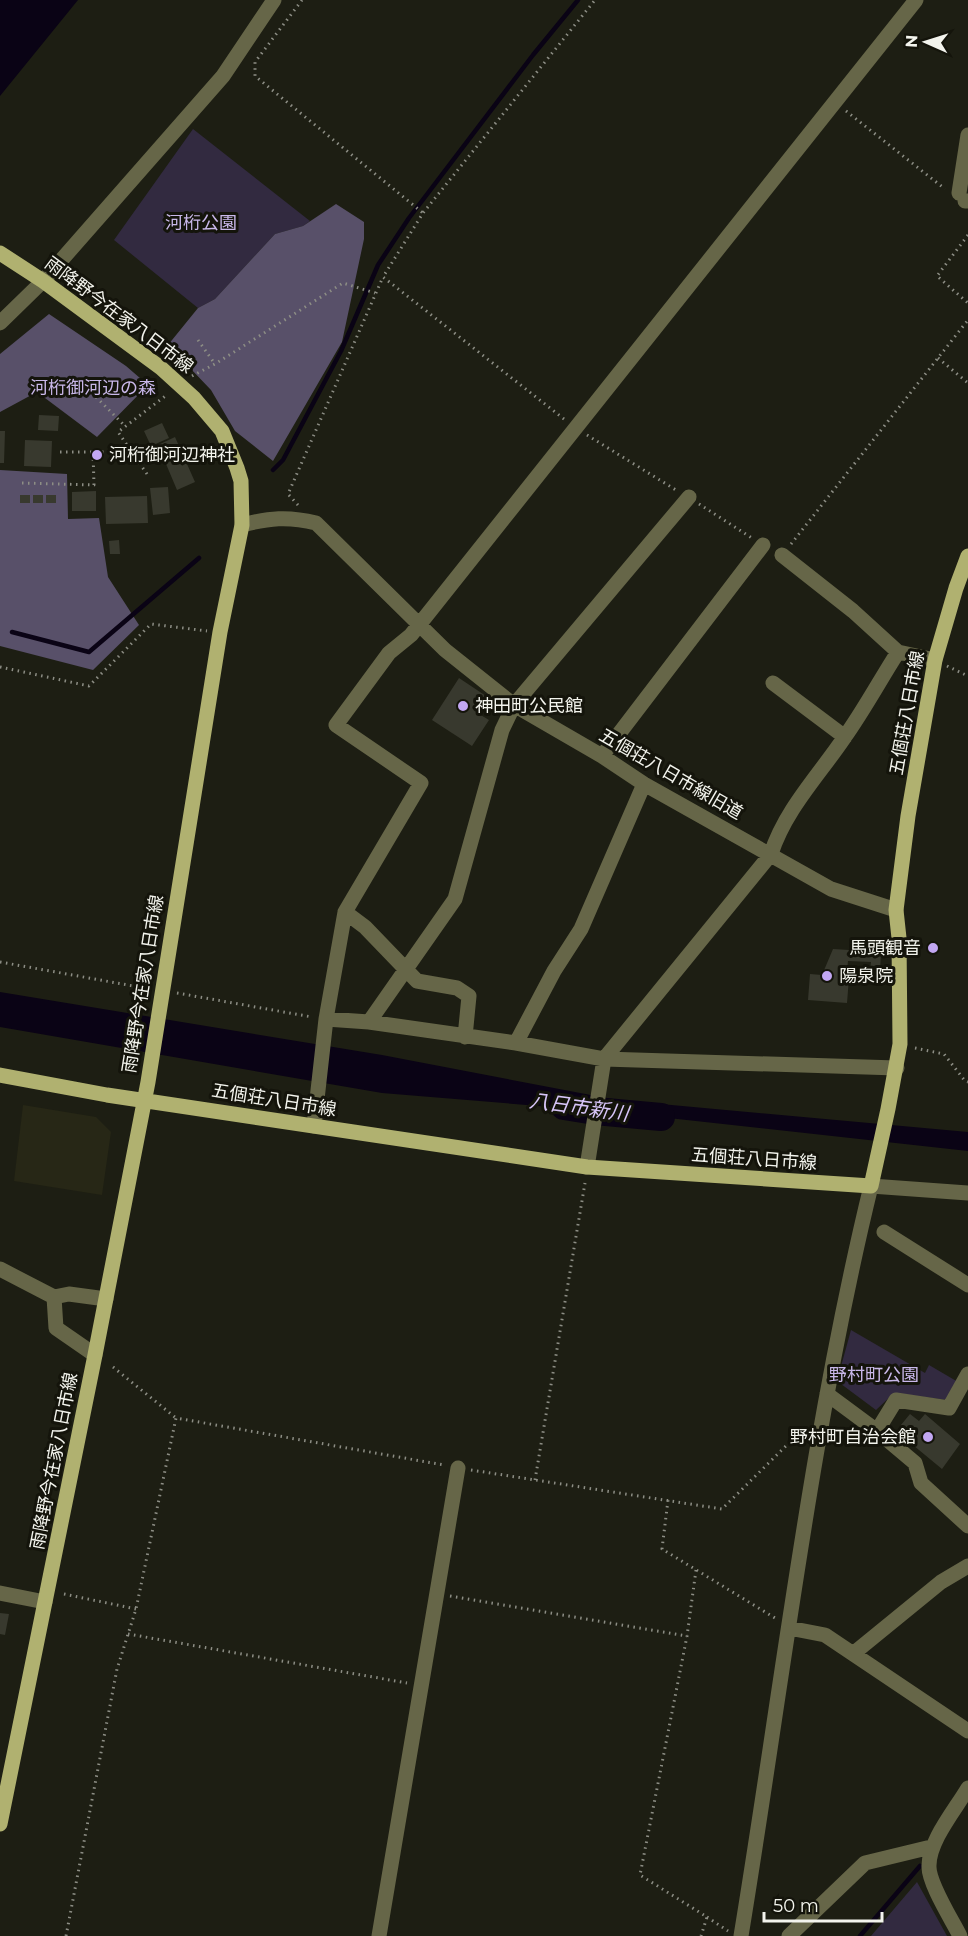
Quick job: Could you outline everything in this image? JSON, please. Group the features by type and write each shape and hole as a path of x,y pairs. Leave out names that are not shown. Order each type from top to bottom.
{"main road":[{"name":"雨降野今在家八日市線","path":"0,253 43,281 161,368 194,398 222,431 241,481 242,525 220,632 148,1082 0,1824"},
{"name":"五個荘八日市線","path":"0,1075 107,1095 587,1167 871,1186 897,1068 900,1044 899,938 896,910 908,816 935,660 968,556"}],"street":[{"path":"0,323 43,281 223,76 274,0"},
{"path":"315,1126 326,1019 345,912 421,783 336,724 389,653 411,635 916,0"},
{"path":"964,198 968,135"},
{"path":"369,1023 455,899 501,730 514,705 689,497"},
{"path":"242,525 270,518 297,518 316,523"},
{"name":"五個荘八日市線旧道","path":"316,523 418,626 514,705 602,756 644,784 831,889 896,910"},
{"path":"602,756 763,545"},
{"path":"782,555 853,611 898,652 935,660"},
{"path":"587,1167 604,1059 771,854 775,841 798,801 845,737 898,652"},
{"path":"773,683 845,737"},
{"path":"516,1043 554,971 581,929 644,784"},
{"path":"345,912 365,927 417,981 457,988 469,996 465,1037"},
{"path":"326,1019 516,1043 604,1059 897,1068"},
{"path":"741,1936 827,1394 852,1267 871,1186 968,1192"},
{"path":"884,1232 968,1285"},
{"path":"0,1269 54,1297 69,1294 106,1299"},
{"path":"54,1297 56,1328 95,1355"},
{"path":"877,1431 896,1400 949,1408 968,1374"},
{"path":"827,1394 915,1463 921,1483 968,1526"},
{"path":"379,1936 458,1468"},
{"path":"854,1653 941,1582 968,1566"},
{"path":"0,1593 45,1602"},
{"path":"789,1628 825,1635 968,1731"},
{"path":"960,1936 928,1869 932,1847 968,1788"},
{"path":"789,1936 865,1863 932,1847"}],"path":[{"path":"302,0 255,62 255,76 423,213"},
{"path":"316,523 288,494 374,293 423,213 595,0"},
{"path":"836,103 948,192 964,198"},
{"path":"968,235 937,276 968,303"},
{"path":"383,277 576,429 763,545"},
{"path":"187,379 215,364 343,283 374,293"},
{"path":"782,555 968,320"},
{"path":"198,340 215,364"},
{"path":"938,358 968,382"},
{"path":"147,474 118,432 171,392"},
{"path":"96,397 125,426"},
{"path":"60,452 132,452"},
{"path":"22,483 93,485 93,452"},
{"path":"0,667 89,686 151,624 220,632"},
{"path":"935,660 968,676"},
{"path":"0,962 145,988"},
{"path":"162,990 326,1019"},
{"path":"900,1044 944,1054 968,1082"},
{"path":"535,1480 587,1167"},
{"path":"113,1367 176,1418 458,1468 722,1509 794,1438"},
{"path":"66,1936 117,1669 136,1609 176,1418"},
{"path":"668,1500 662,1548 789,1628"},
{"path":"696,1570 687,1636 640,1875 735,1936"},
{"path":"64,1594 136,1609"},
{"path":"436,1594 687,1636"},
{"path":"128,1634 421,1685"},
{"path":"701,1936 707,1917"}],"shaded area":[{"path":"23,1105 96,1117 111,1132 102,1195 14,1181"}],"green space":[{"name":"河桁公園","path":"193,129 310,221 303,226 275,234 215,299 198,308 114,240"},
{"path":"336,204 364,222 364,239 342,342 273,461 235,431 211,390 168,345 198,308 215,299 275,234 303,226"},
{"name":"河桁御河辺の森","path":"49,314 126,366 148,385 97,437 37,392 0,412 0,354"},
{"path":"0,470 67,474 68,519 99,518 108,577 139,625 93,670 0,646"},
{"name":"野村町公園","path":"851,1330 925,1373 929,1365 958,1382 947,1400 894,1393 876,1410 837,1381"},
{"path":"917,1882 947,1936 871,1936"}],"water":[{"path":"0,0 78,0 0,96"},
{"path":"0,992 382,1055 617,1100 968,1132 968,1151 623,1113 382,1093 0,1027"}],"building":[{"path":"39,415 59,416 58,431 38,430"},
{"path":"162,423 169,438 151,446 144,431"},
{"path":"0,431 5,431 4,463 0,463"},
{"path":"175,437 195,482 177,490 158,445"},
{"path":"25,440 52,441 51,467 24,466"},
{"path":"168,487 170,513 153,515 150,488"},
{"path":"96,491 96,511 72,511 72,492"},
{"path":"20,495 30,495 30,503 20,503"},
{"path":"33,495 43,495 43,503 33,503"},
{"path":"46,495 56,495 56,503 46,503"},
{"path":"147,496 148,523 106,524 105,497"},
{"path":"119,540 120,554 110,554 109,541"},
{"name":"神田町公民館","path":"459,678 489,698 479,714 489,720 472,746 432,720"},
{"name":"陽泉院","path":"833,949 881,952 880,972 870,971 871,962 848,961 844,977 849,978 847,1003 808,1000 810,974 822,975"},
{"name":"野村町自治会館","path":"910,1414 919,1421 925,1414 960,1444 942,1469 896,1431"},
{"path":"0,1613 9,1614 5,1635 0,1634"}],"waterway":[{"path":"273,470 283,460 341,351 378,265 409,218 533,55 578,0"},
{"path":"12,632 89,652 199,558"},
{"name":"八日市新川","path":"564,1106 661,1117"},
{"path":"860,1936 920,1866"}],"place":[{"name":"河桁御河辺神社","path":"97,455"},
{"name":"神田町公民館","path":"463,706"},
{"name":"馬頭観音","path":"933,948"},
{"name":"陽泉院","path":"827,976"},
{"name":"野村町自治会館","path":"928,1437"}]}
